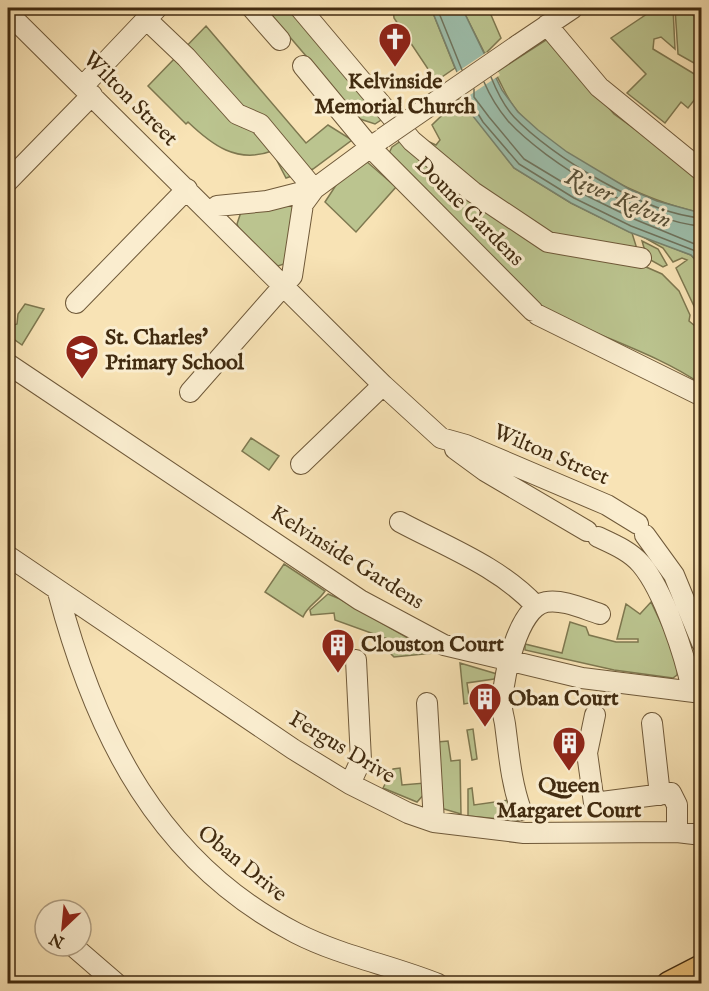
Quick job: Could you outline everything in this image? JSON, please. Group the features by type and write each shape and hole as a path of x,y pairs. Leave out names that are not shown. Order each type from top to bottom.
{"main road":[{"path":"669,984 702,967"}],"street":[{"path":"252,8 280,40"},
{"path":"300,8 412,141 473,192 548,242 641,258"},
{"path":"190,392 285,286 294,270 303,204 314,189 376,143 573,8"},
{"path":"8,181 88,91 152,13 231,109 260,124 314,189"},
{"name":"Wilton Street","path":"14,19 383,385 441,438 485,471 592,534 626,551 640,563 651,579 697,692"},
{"path":"547,26 599,87 702,171"},
{"name":"Doune Gardens","path":"303,66 536,313 669,377 702,396"},
{"path":"76,303 187,189"},
{"path":"211,212 218,206 267,201 314,189"},
{"name":"Kelvinside Gardens","path":"8,364 360,600 444,645 510,663 582,678 697,692"},
{"path":"301,464 383,385"},
{"name":"Wilton Street","path":"441,438 466,445 607,505 642,530 674,575 702,644"},
{"path":"400,522 493,570 520,589 536,606"},
{"name":"Fergus Drive","path":"8,556 293,749 350,784 408,813 434,822 524,833 677,832 702,835"},
{"name":"Oban Drive","path":"58,592 71,641 120,759 152,811 193,860 271,919 297,934 358,959 438,984"},
{"path":"521,810 513,789 501,704 512,648 522,626 536,606 548,602 564,603 600,614"},
{"path":"350,784 361,760 356,660"},
{"path":"427,703 434,822"},
{"path":"595,715 587,753 594,803 671,793 677,805 677,832"},
{"path":"652,723 660,795"},
{"path":"87,958 117,984"}],"green space":[{"path":"265,8 289,8 384,118 375,124 360,119"},
{"path":"393,8 431,8 455,68 436,81 394,18"},
{"path":"462,8 488,8 501,38 485,54"},
{"path":"656,8 673,8 675,49 661,37 654,39 653,49 701,78 701,104 695,99 688,108 681,102 665,123 627,93 646,74 611,38"},
{"path":"675,8 685,8 701,22 701,67 678,54"},
{"path":"206,26 306,143 328,125 352,140 313,169 286,178 272,151 247,155 236,154 216,145 188,122 186,124 148,86"},
{"path":"549,38 614,114 701,177 701,213 653,198 603,175 556,146 518,112 495,73"},
{"path":"461,97 514,168 571,203 632,233 637,249 547,238 507,213 427,141 436,145 440,140 432,125"},
{"path":"404,139 543,244 637,263 662,274 679,291 690,315 689,321 701,331 701,384 660,360 572,322 531,300 389,153 392,147"},
{"path":"366,161 396,187 356,232 325,202 340,179"},
{"path":"288,202 297,206 287,263 278,266 240,232 237,224 241,212"},
{"path":"640,235 691,255 701,266 701,321 676,268 687,260 682,258 673,262 663,248"},
{"path":"642,241 658,249 667,265 663,267 647,258"},
{"path":"25,304 44,309 22,345 8,335 8,327 17,324 18,314"},
{"path":"251,438 279,456 269,470 242,451"},
{"path":"284,564 325,591 303,617 265,592"},
{"path":"328,594 434,653 394,657 391,654 396,642 335,620 334,613 311,615 310,610"},
{"path":"651,602 679,661 677,675 673,678 614,670 525,650 525,644 562,653 570,622 586,627 589,635 616,642 638,642 638,639 617,639 626,604 640,614"},
{"path":"460,663 497,674 494,679 467,683 470,703 464,704"},
{"path":"473,729 477,759 472,760 467,730"},
{"path":"448,741 451,761 460,760 461,814 437,807 437,742"},
{"path":"400,768 402,785 425,783 426,792 417,802 383,788 393,769"},
{"path":"472,788 474,805 509,800 518,808 519,821 468,816 468,789"}],"water":[{"name":"River Kelvin","path":"431,8 462,8 502,90 518,112 538,130 567,152 629,189 657,201 701,213 701,266 691,255 629,232 571,203 514,168 461,101 459,77"}],"pier":[{"path":"487,52 500,75 461,101 461,106 454,74"}],"place":[{"name":"Kelvinside Memorial Church","path":"395,68"},
{"name":"St. Charles' Primary School","path":"82,380"},
{"name":"Clouston Court","path":"338,674"},
{"name":"Oban Court","path":"485,728"},
{"name":"Queen Margaret Court","path":"569,772"}]}
